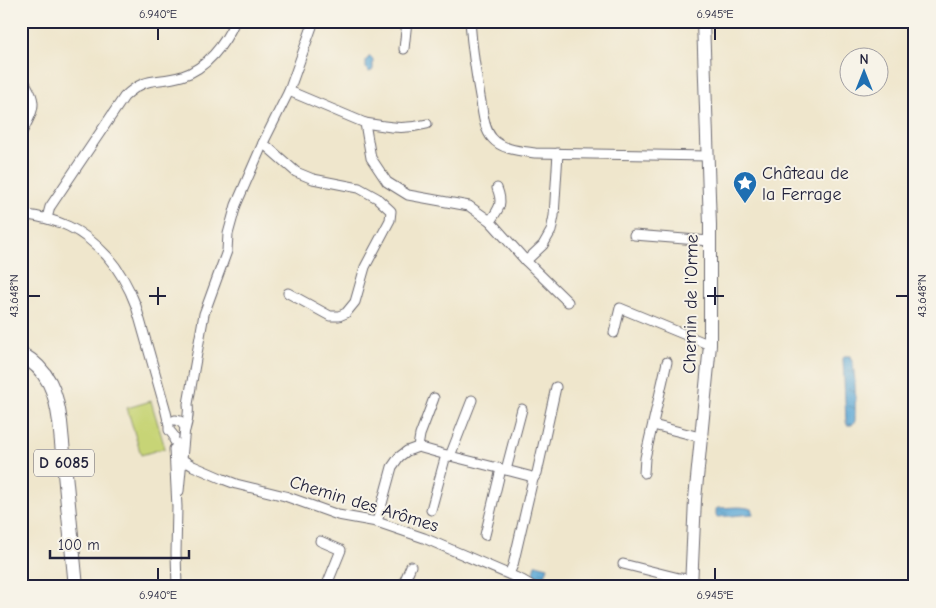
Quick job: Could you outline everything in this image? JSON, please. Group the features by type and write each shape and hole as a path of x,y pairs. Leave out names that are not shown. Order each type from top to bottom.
{"main road":[{"name":"D 6085","path":"21,354 35,363 45,375 52,386 56,398 76,587"}],"street":[{"path":"47,218 50,207 124,97 142,83 182,76 201,66 221,46 229,34 234,21"},
{"path":"174,438 184,431 189,414 188,404 204,314 227,251 228,234 236,205 263,143 289,91 314,21"},
{"path":"404,49 407,21"},
{"path":"470,21 475,68 485,123 491,138 501,145 535,153 708,156"},
{"name":"Chemin de l'Orme","path":"691,583 695,499 710,345 710,241 703,21"},
{"path":"21,76 34,102 31,116 21,134"},
{"path":"289,91 365,123 394,128 413,128 427,124"},
{"path":"365,123 371,158 387,182 408,195 468,206 490,221 526,261 568,302"},
{"path":"263,143 296,172 313,179 358,188 377,198 391,211 390,220 364,266 355,302 346,313 339,316 330,316 288,293"},
{"path":"526,261 543,244 551,231 554,216 558,153"},
{"path":"490,221 498,210 500,197 496,188"},
{"path":"21,214 47,218 84,234 95,243 124,278 136,306 165,408 174,422"},
{"path":"634,236 710,241"},
{"path":"614,333 620,308 710,345"},
{"path":"644,473 645,458 667,362"},
{"path":"509,574 513,565 533,479 537,473 556,387"},
{"path":"418,447 420,435 434,398"},
{"path":"431,510 448,455 472,400"},
{"path":"183,460 178,446 170,433 174,422 183,413 188,404"},
{"path":"485,535 522,409"},
{"path":"174,422 183,422 184,431 183,460 177,506"},
{"path":"653,425 700,437"},
{"path":"174,438 178,587"},
{"path":"377,522 392,467 399,457 418,447 504,469 529,476 533,479"},
{"name":"Chemin des Arômes","path":"183,460 236,484 285,496 338,515 377,522 424,538 509,574 534,587"},
{"path":"320,541 341,550 326,587"},
{"path":"622,564 679,578 691,583"},
{"path":"402,587 411,566"}],"green space":[{"path":"151,401 165,448 141,455 127,408"}],"water":[{"path":"370,56 373,60 373,69 369,72 366,68 366,60"},
{"path":"844,356 850,356 854,370 855,421 852,425 847,425 846,421"},
{"path":"745,508 753,510 753,514 718,517 716,516 716,509"},
{"path":"536,564 548,567 543,582 533,578"}],"place":[{"name":"Château de la Ferrage","path":"745,204"}]}
